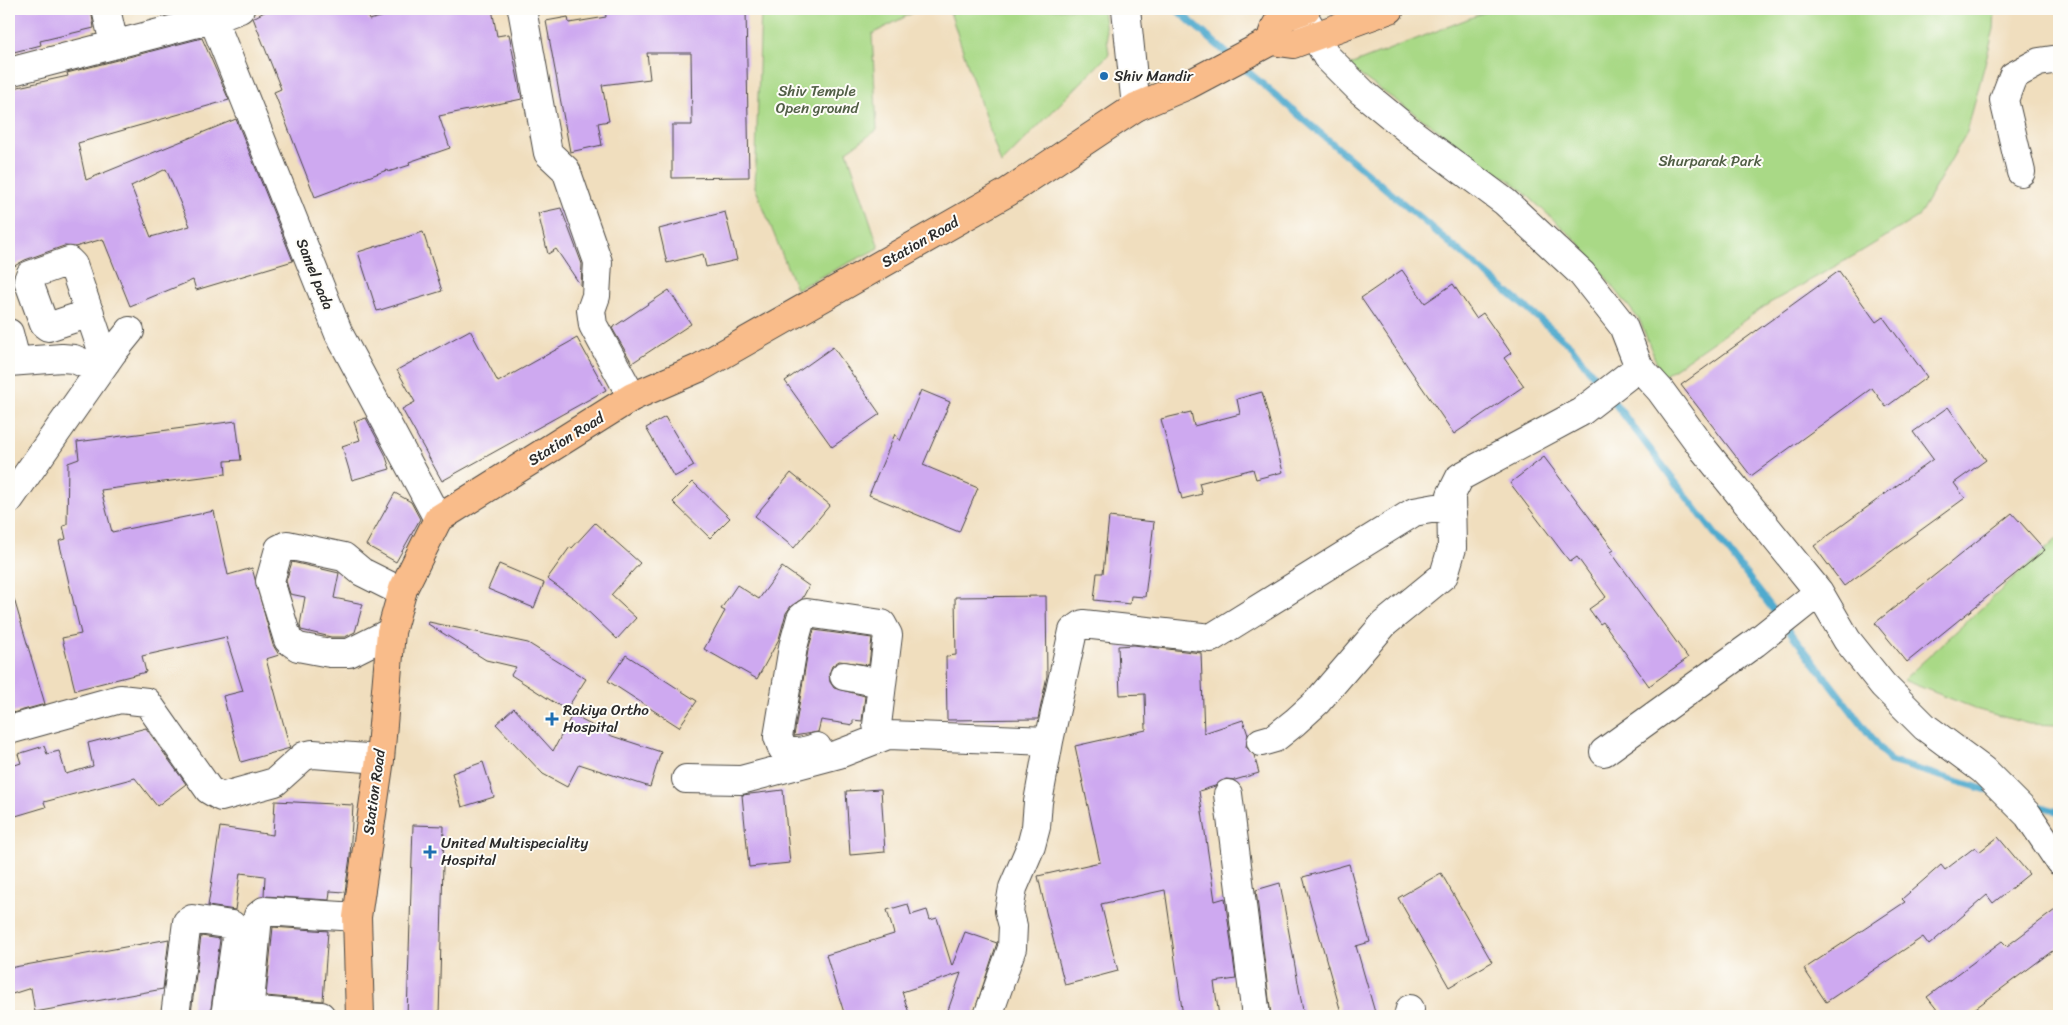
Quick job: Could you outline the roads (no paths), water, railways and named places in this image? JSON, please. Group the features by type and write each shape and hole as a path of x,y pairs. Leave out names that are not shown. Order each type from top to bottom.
{"main road":[{"path":"1304,10 1281,19 1276,24 1267,43 1292,44 1390,9"},
{"name":"Station Road","path":"360,1016 357,917 380,759 391,632 402,592 438,519 632,397 699,368 999,197 1136,107 1188,85 1267,43"}],"street":[{"path":"67,42 110,28 213,18 240,9"},
{"path":"522,9 548,153 566,170 598,262 596,296 591,310 593,325 632,397"},
{"path":"1126,9 1136,107"},
{"path":"1304,10 1315,37 1327,57 1362,92 1505,202 1582,274 1623,326 1635,370 1660,390 1704,450 1819,592 1847,640 1883,685 1925,727 1983,770 2022,809 2059,861"},
{"name":"Samel pada","path":"213,18 339,334 438,519"},
{"path":"9,72 110,28"},
{"path":"2021,172 2004,100 2013,76 2039,62 2059,59"},
{"path":"90,313 103,366"},
{"path":"9,500 103,366 130,331"},
{"path":"9,333 12,361 62,358 103,366"},
{"path":"1262,742 1275,738 1295,722 1316,702 1384,624 1444,575 1452,548 1452,495 1460,477 1581,412 1635,370"},
{"path":"988,1016 1012,948 1013,926 1009,911 1013,888 1031,846 1036,827 1038,802 1049,741 1073,631 1083,624 1211,638 1414,512 1436,508 1452,513"},
{"path":"391,632 349,653 330,653 298,647 288,640 270,581 279,549 287,544 344,556 362,572 402,592"},
{"path":"1604,752 1819,592"},
{"path":"883,730 882,684 888,635 882,624 807,613 801,618 793,647 778,737 782,748 789,753 806,751 883,730 1049,741"},
{"path":"844,676 882,684"},
{"path":"9,730 120,699 147,702 209,790 221,797 275,782 304,756 313,754 380,759"},
{"path":"686,779 741,780 838,754 883,730"},
{"path":"1228,794 1256,1016"},
{"path":"321,1016 258,1011 250,1003 258,916 264,911 357,917"},
{"path":"177,1016 187,922 192,919 232,925 236,931 225,1016"}],"waterway":[{"path":"1176,9 1230,56"},
{"path":"1240,65 1571,346 1603,388"},
{"path":"1610,397 1778,616"},
{"path":"1785,625 1890,761 1990,791"},
{"path":"2029,803 2059,812"}],"place":[{"name":"Shiv Mandir","path":"1104,76"},
{"name":"Rakiya Ortho Hospital","path":"552,719"},
{"name":"United Multispeciality Hospital","path":"430,852"}],"park label":[{"name":"Shiv Temple Open ground","path":"817,100"},
{"name":"Shurparak Park","path":"1710,161"}]}
